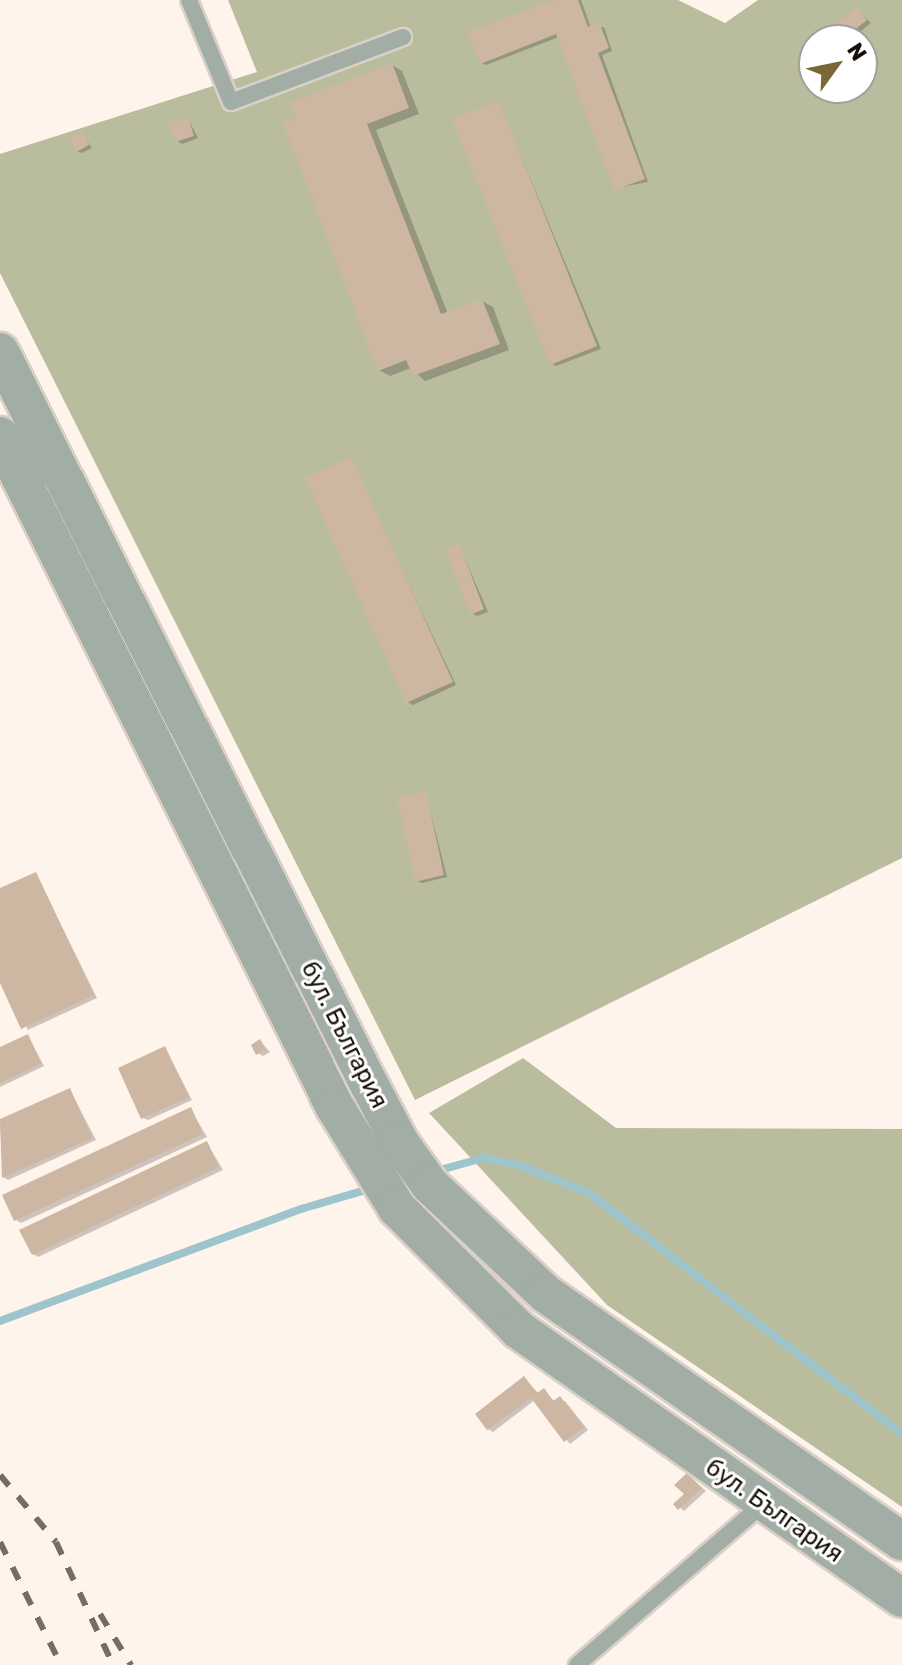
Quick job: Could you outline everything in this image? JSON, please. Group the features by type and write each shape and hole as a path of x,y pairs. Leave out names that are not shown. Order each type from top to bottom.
{"street":[{"name":"бул. България","path":"0,352 400,1143 455,1214 546,1294 902,1541"},
{"name":"бул. България","path":"0,436 335,1107 366,1163 424,1240 519,1330 762,1505 902,1598"}],"lane":[{"path":"189,0 231,102 403,37"},
{"path":"577,1665 762,1505"}],"green space":[{"path":"228,0 678,0 725,23 758,0 902,0 902,858 415,1100 0,273 0,154 257,72"},
{"path":"523,1058 616,1128 902,1129 902,1507 607,1305 429,1113"}],"building":[{"path":"553,0 578,0 588,27 599,22 609,48 598,53 645,179 614,190 556,34 480,64 468,32"},
{"path":"857,7 867,20 862,24 836,24"},
{"path":"392,63 409,108 367,124 441,314 482,299 500,344 413,376 406,360 378,371 283,123 296,118 290,102"},
{"path":"499,101 597,346 550,365 452,119"},
{"path":"188,117 194,136 175,142 168,123"},
{"path":"82,131 89,145 76,152 69,138"},
{"path":"351,457 453,682 406,703 305,478"},
{"path":"459,543 484,609 470,615 445,549"},
{"path":"426,791 444,875 415,882 397,798"},
{"path":"36,872 94,995 21,1029 0,983 0,888"},
{"path":"28,1034 41,1063 0,1083 0,1047"},
{"path":"260,1039 266,1049 256,1055 251,1045"},
{"path":"165,1046 189,1097 141,1119 118,1068"},
{"path":"70,1088 92,1138 2,1178 0,1119"},
{"path":"191,1107 203,1134 14,1221 2,1195"},
{"path":"207,1141 219,1167 32,1255 19,1230"},
{"path":"524,1376 537,1393 544,1388 553,1401 560,1396 584,1427 564,1442 531,1398 487,1430 475,1414"},
{"path":"687,1473 702,1488 678,1510 673,1504 684,1494 674,1485"}],"waterway":[{"path":"433,1172 483,1158 519,1165 589,1193 902,1434"},
{"path":"0,1321 301,1209 373,1188"}],"railway":[{"path":"0,1475 56,1542 113,1665"},
{"path":"0,1542 61,1665"},
{"path":"100,1614 131,1665"}]}
